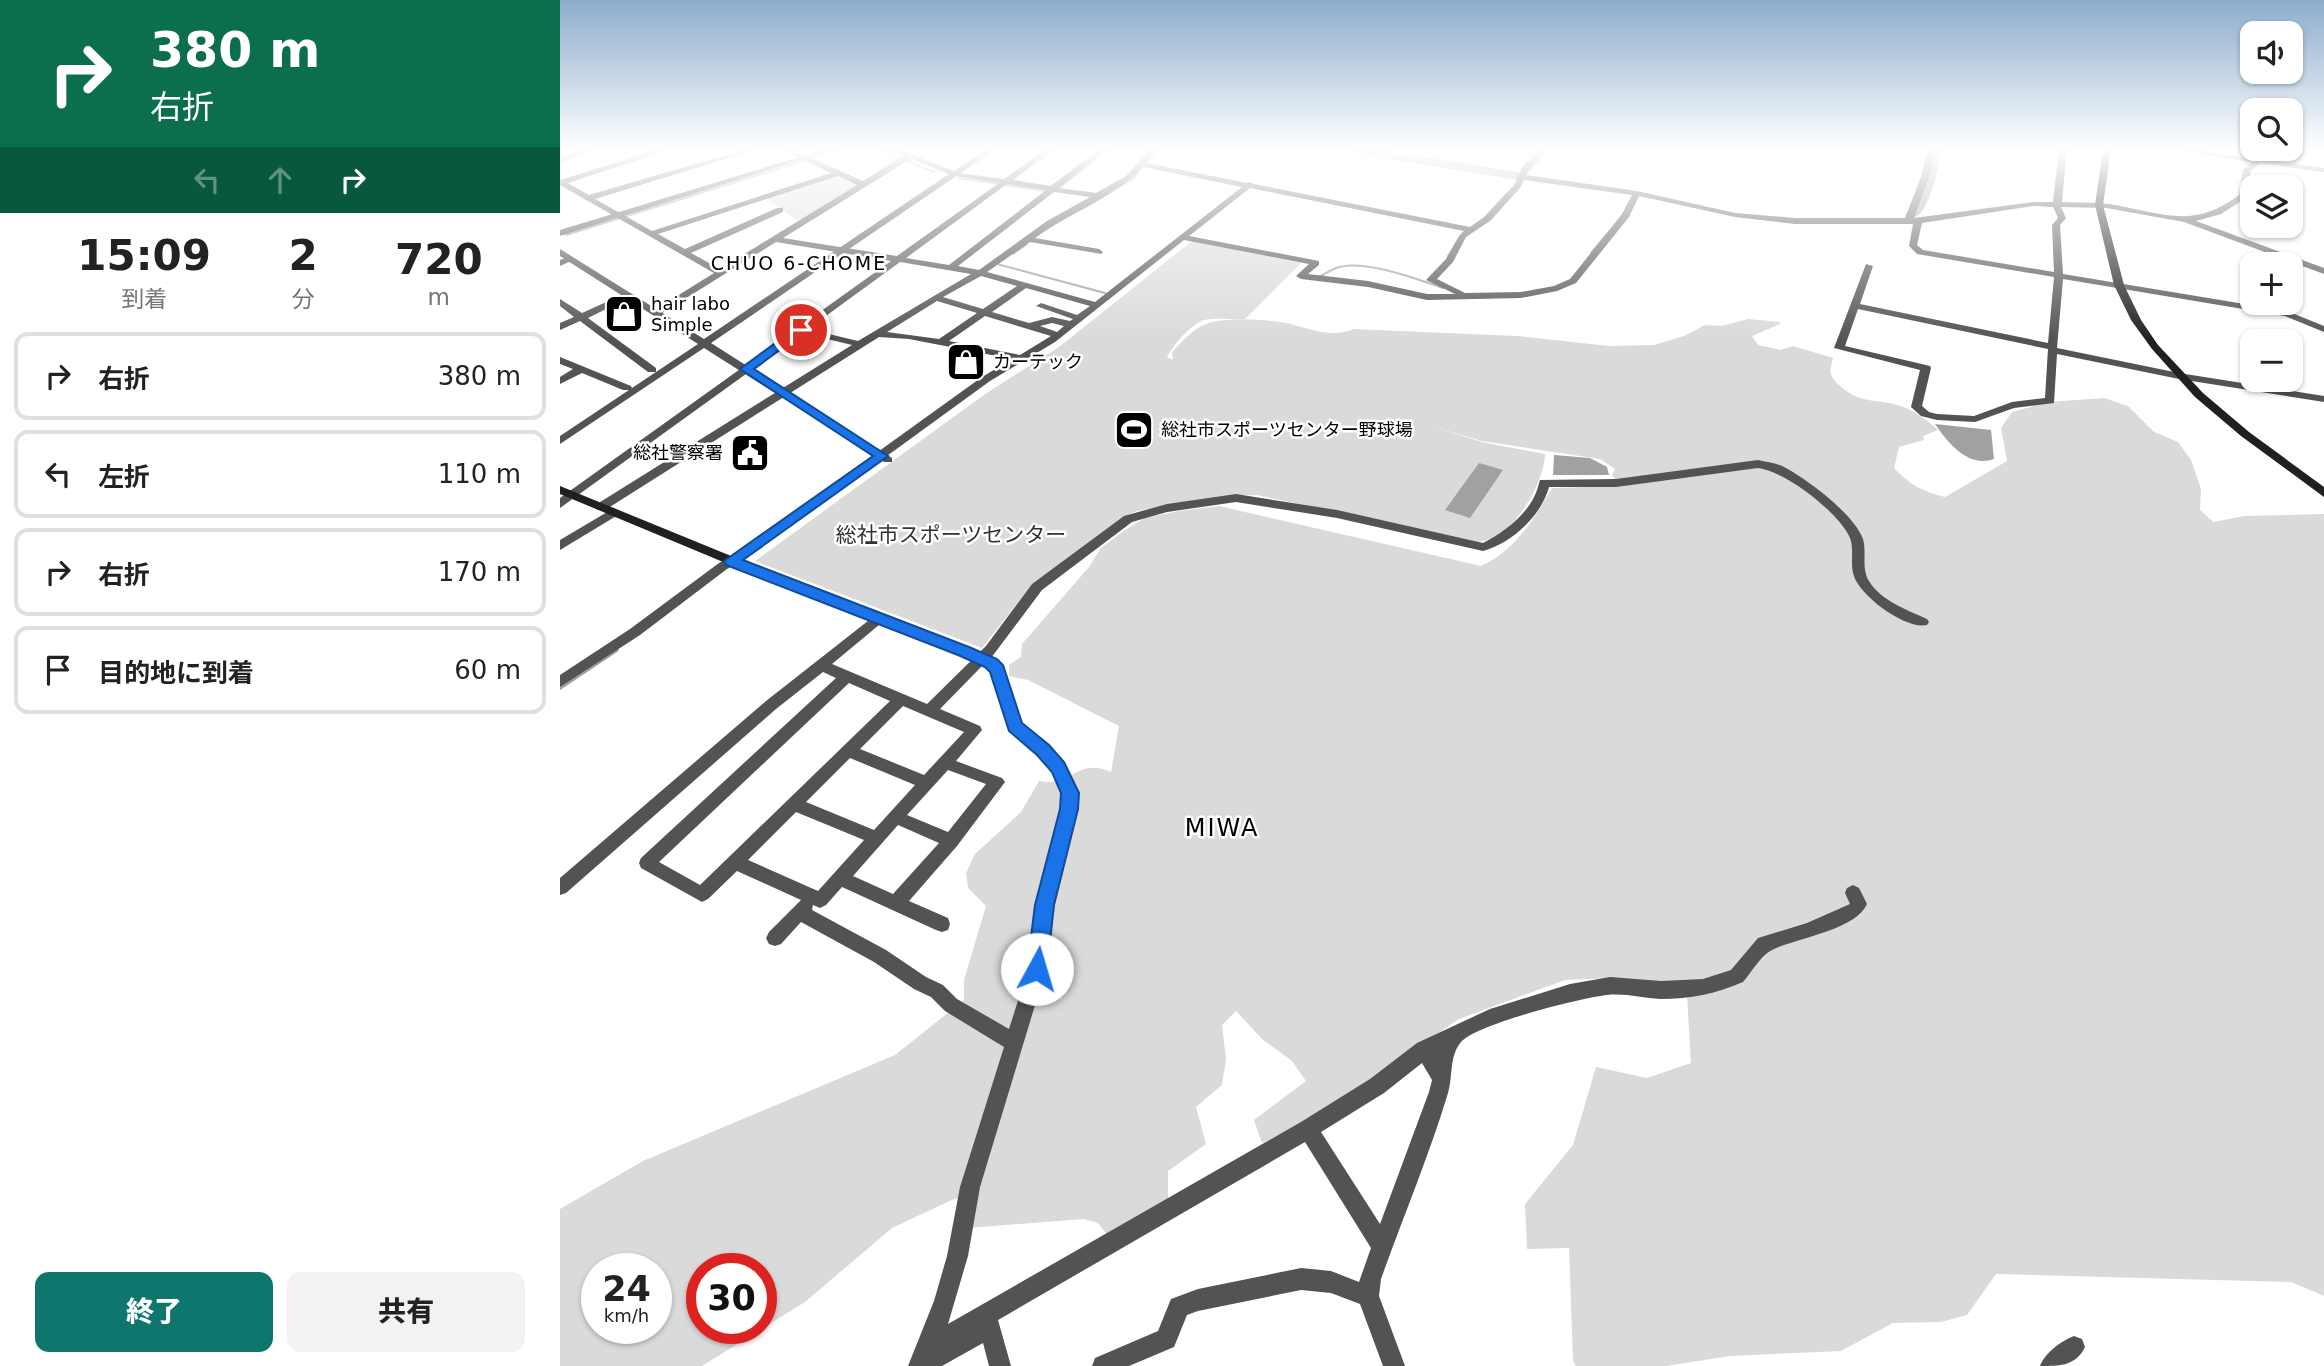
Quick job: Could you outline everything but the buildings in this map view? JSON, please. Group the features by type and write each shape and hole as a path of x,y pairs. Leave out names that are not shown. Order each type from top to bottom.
{"main road":[{"path":"2101,213 2119,285 2143,331 2179,376 2245,434 2324,493"},
{"path":"560,490 732,561"}],"street":[{"path":"615,213 720,273"},
{"path":"560,233 632,213"},
{"path":"651,234 717,213"},
{"path":"684,253 774,213"},
{"path":"784,213 799,223"},
{"path":"656,313 816,213"},
{"path":"560,441 702,341 893,213"},
{"path":"560,504 964,213"},
{"path":"950,268 1021,213"},
{"path":"601,507 982,273 1032,239 1050,223 1069,213"},
{"path":"560,682 885,458 986,379 1058,335 1213,213"},
{"path":"1388,213 1471,230"},
{"path":"1461,293 1431,280 1450,260 1463,236 1493,213"},
{"path":"1182,237 1316,263 1301,276 1368,284 1427,297 1521,295 1557,288 1573,281 1627,213"},
{"path":"1725,213 1788,220 1913,221 1971,213"},
{"path":"1915,213 1913,248 1920,252 2287,314 2324,329"},
{"path":"1869,266 1839,348 1926,368 1916,407 1925,414 1975,418 2019,404 2050,401 2059,274 2056,225 2062,218 2060,213"},
{"path":"2144,213 2186,220 2324,271"},
{"path":"2186,220 2206,218 2217,213"},
{"path":"774,239 982,273 1097,305"},
{"path":"1032,239 1099,252"},
{"path":"560,252 565,261 629,295 885,458"},
{"path":"939,343 1026,285"},
{"path":"560,327 629,295"},
{"path":"937,299 1058,335"},
{"path":"560,302 652,370"},
{"path":"1041,306 1076,321"},
{"path":"1856,306 2179,376 2324,398"},
{"path":"1030,326 1052,320 1076,321"},
{"path":"801,330 862,345"},
{"path":"880,334 909,336 1022,358"},
{"path":"560,433 652,370 702,341"},
{"path":"560,360 627,387"},
{"path":"560,381 581,369"},
{"path":"928,712 991,650 1037,587 1137,514 1236,499 1337,514 1490,547 1536,505 1544,483 1616,483 1758,464 1775,467 1789,475 1843,520 1856,537 1860,553 1860,578 1868,589 1891,606 1922,622"},
{"path":"560,546 614,512"},
{"path":"732,561 981,658 997,669 1015,727 1043,750 1058,767 1070,793 1069,809 1045,905 1037,969 970,1187 966,1216 938,1328 919,1366"},
{"path":"560,888 771,705 878,620"},
{"path":"735,862 820,900 975,730 823,666"},
{"path":"846,677 647,863 702,894 901,699"},
{"path":"849,751 927,783"},
{"path":"896,903 951,841 997,782 945,763"},
{"path":"794,804 876,838"},
{"path":"896,817 951,841"},
{"path":"840,878 942,923"},
{"path":"919,1366 943,1339 1308,1129 1377,1086 1424,1050 1496,1015 1570,993 1610,986 1661,990 1703,988 1737,975 1764,944 1810,930 1856,909 1858,904 1853,892"},
{"path":"775,938 813,897"},
{"path":"800,912 880,956 920,984 937,991 951,1005 1015,1043"},
{"path":"1394,1366 1368,1296 1370,1279 1439,1092 1444,1056 1455,1035"},
{"path":"1424,1050 1441,1078"},
{"path":"1308,1129 1382,1246"},
{"path":"1103,1366 1166,1339 1179,1307 1198,1300 1301,1279 1331,1282 1368,1296"},
{"path":"919,1366 990,1327 1000,1366"},
{"path":"2051,1366 2074,1347"}],"green space":[{"path":"787,213 813,213 801,220"},
{"name":"総社市スポーツセンター","path":"1192,241 1301,263 1245,319 1208,319 1193,326 1167,357 1173,360 1172,352 1193,332 1206,324 1225,320 1275,321 1331,333 1353,329 1518,336 1609,346 1654,345 1684,336 1705,325 1722,326 1748,319 1780,322 1752,336 1758,345 1781,350 1793,346 1833,358 1832,376 1849,393 1906,408 1938,430 1923,436 1924,440 1899,447 1894,468 1905,479 1930,493 1945,497 2007,461 2001,428 2012,412 2049,402 2104,398 2128,406 2154,432 2178,442 2191,460 2201,489 2200,510 2213,522 2244,516 2324,514 2324,1296 2291,1282 1996,1274 1967,1315 1941,1322 1893,1323 1841,1351 1730,1356 1666,1366 1576,1366 1573,1361 1569,1248 1527,1249 1525,1204 1573,1145 1596,1067 1647,1078 1691,1063 1687,996 1612,978 1565,980 1459,1019 1310,1121 1262,1143 1254,1120 1306,1081 1292,1061 1262,1039 1236,1011 1222,1025 1226,1059 1222,1085 1196,1107 1206,1144 1168,1171 1168,1200 1107,1235 1098,1223 1084,1219 968,1228 974,1196 954,1199 892,1228 805,1302 777,1319 777,1253 686,1253 686,1344 737,1344 702,1366 560,1366 560,1209 643,1161 895,1055 964,1000 964,980 986,906 968,888 966,873 975,854 1021,812 1039,781 1059,780 1090,768 1111,772 1119,726 1028,680 1009,676 1009,665 1021,657 1022,644 1089,567 1101,548 1145,518 1219,506 1481,566 1514,543 1552,488 1620,486 1612,475 1615,469 1600,459 1482,441 1427,425 1482,442 1545,454 1539,481 1532,496 1501,533 1488,540 1474,542 1257,495 1225,496 1137,511 1126,516 1032,584 982,648 755,561 988,392 1059,347"}],"shaded area":[{"path":"1935,424 1991,430 1994,459 1985,461 1967,457 1946,439"},
{"path":"1554,455 1590,458 1607,467 1609,475 1553,475"},
{"path":"1479,463 1503,470 1470,518 1445,510"}],"waterway":[{"path":"566,235 637,213"},
{"path":"1448,256 1466,229"},
{"path":"1591,253 1606,235"},
{"path":"1013,254 1027,244"},
{"path":"997,264 1105,293"},
{"path":"1319,277 1339,267 1363,266 1443,288"},
{"path":"560,688 617,650"}],"place":[{"name":"hair labo Simple","path":"624,314"},
{"name":"カーテック","path":"966,362"},
{"name":"総社市スポーツセンター野球場","path":"1134,430"},
{"name":"総社警察署","path":"750,453"}],"district":[{"name":"CHUO 6-CHOME","path":"799,263"},
{"name":"MIWA","path":"1222,828"}],"route":[{"path":"801,330 746,369 882,456 732,561 878,620 964,651 991,663 997,669 1015,727 1043,750 1058,767 1065,777 1070,793 1061,846 1045,905 1037,969"}]}
